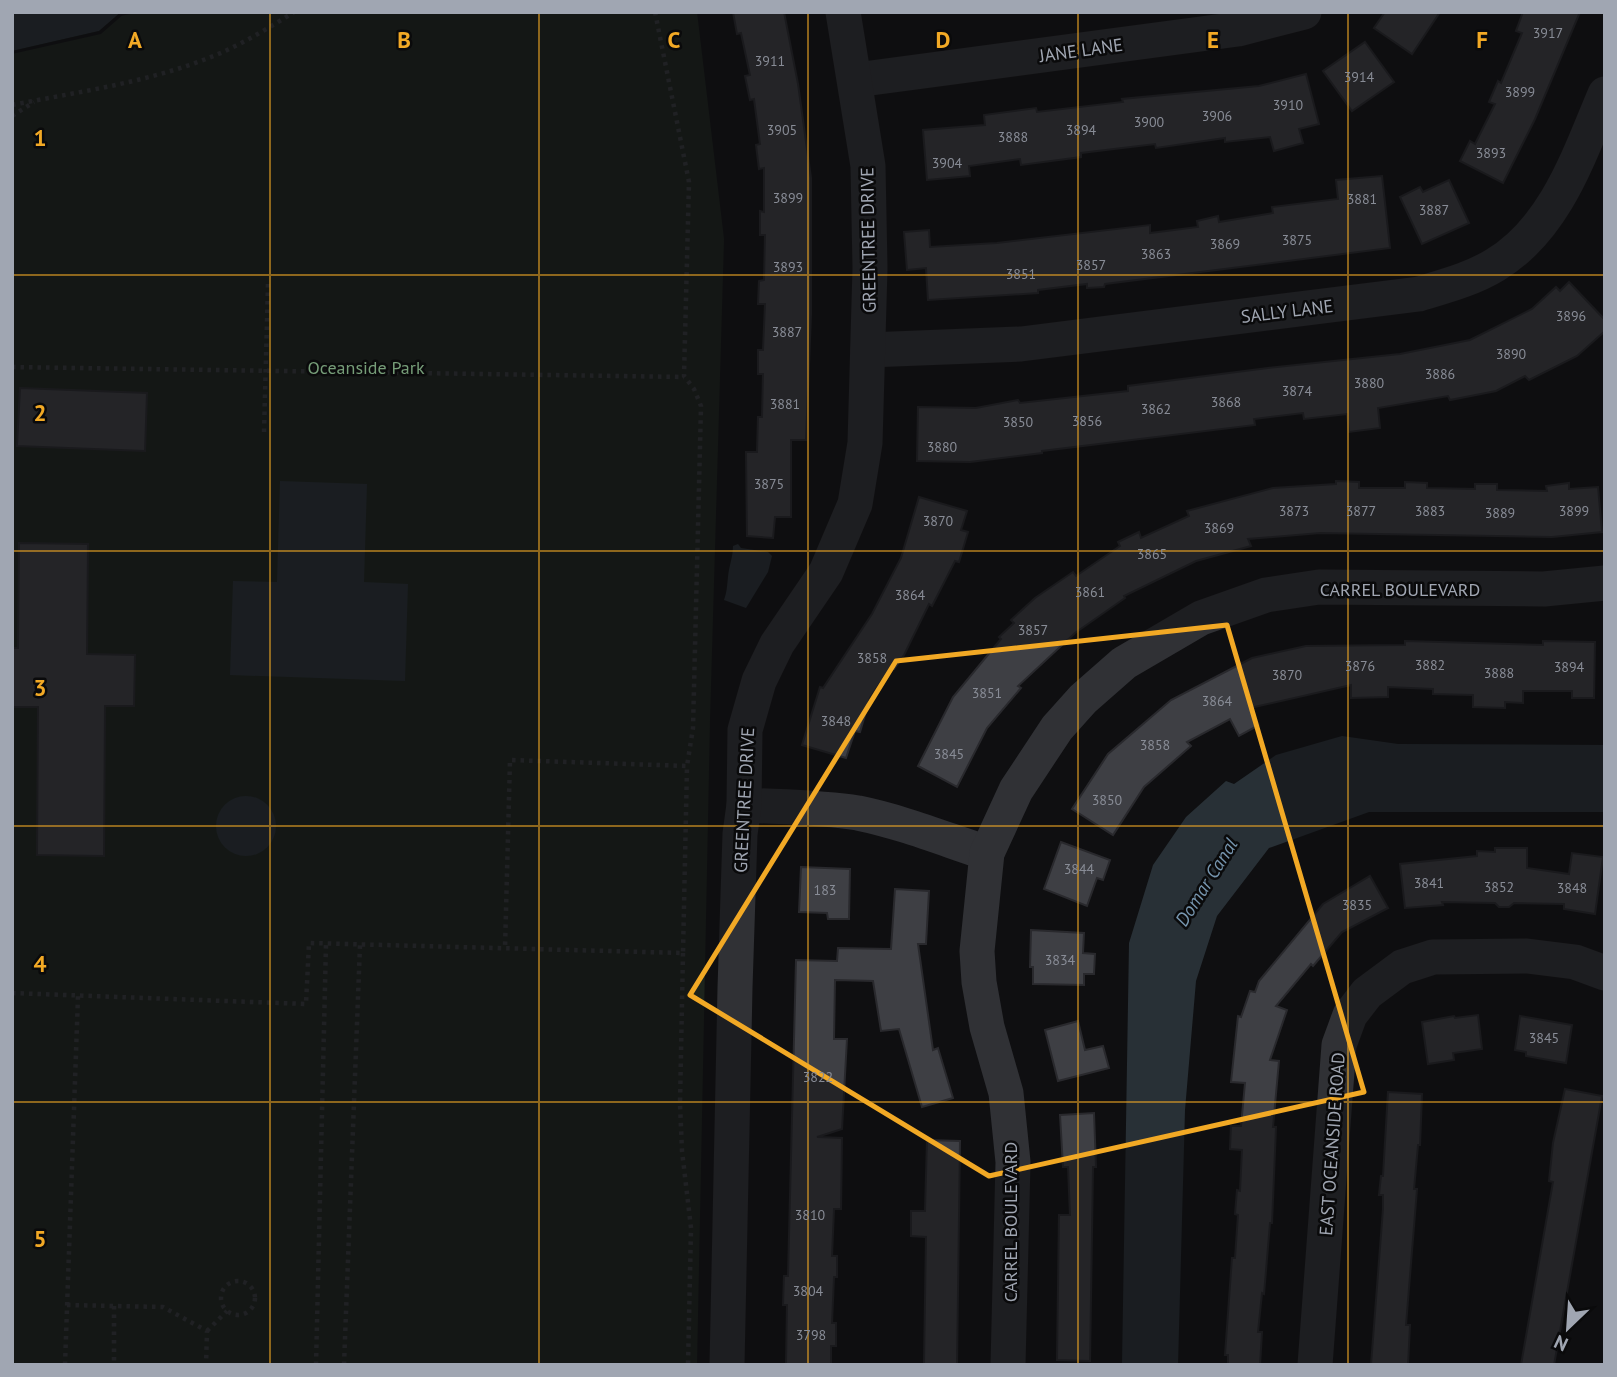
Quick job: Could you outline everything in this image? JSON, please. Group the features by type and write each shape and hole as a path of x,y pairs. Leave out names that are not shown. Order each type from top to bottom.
{"street":[{"name":"GREENTREE DRIVE","path":"727,1365 745,730 759,681 777,644 826,572 855,504 865,443 870,268 868,166 843,12"},
{"name":"JANE LANE","path":"856,80 1238,29 1304,12"},
{"name":"SALLY LANE","path":"868,351 1034,342 1419,294 1464,280 1496,264 1521,246 1553,206 1573,169 1605,94"},
{"name":"CARREL BOULEVARD","path":"1008,1365 1013,1162 1006,1093 987,1027 977,951 987,853 1016,790 1057,728 1083,699 1124,663 1201,618 1266,595 1319,587 1544,589 1605,583"},
{"path":"744,805 856,813 884,819 987,853"},
{"name":"EAST OCEANSIDE ROAD","path":"1315,1365 1339,1045 1350,1015 1367,993 1402,967 1433,957 1527,956 1575,962 1605,973"}],"path":[{"path":"12,105 118,84 180,68 224,52 294,12"},
{"path":"655,12 689,182 685,377 701,406 693,728 687,766 682,953 680,1104 682,1151 691,1228 688,1365"},
{"path":"12,116 38,100"},
{"path":"264,432 268,284"},
{"path":"14,366 685,377"},
{"path":"505,948 510,760 687,766"},
{"path":"12,993 306,1004 309,943 682,953"},
{"path":"316,1365 326,944"},
{"path":"344,1365 360,945"},
{"path":"65,1365 78,996"},
{"path":"239,1281 249,1285 254,1295 252,1306 238,1315 227,1311 221,1302 225,1287 239,1281"},
{"path":"67,1306 163,1307 206,1331"},
{"path":"114,1306 114,1365"},
{"path":"206,1365 206,1331 227,1311"}],"highlighted area":[{"path":"1227,625 1364,1092 989,1176 690,995 896,661"}],"green space":[{"name":"Oceanside Park","path":"141,12 697,12 724,239 710,719 697,1365 12,1365 12,37"}],"water":[{"path":"12,12 121,12 99,31 12,51"},
{"path":"280,481 367,484 364,582 408,584 405,681 230,675 233,581 277,582"},
{"path":"738,544 741,548 768,552 772,556 768,572 746,608 724,600 733,546"},
{"name":"Domar Canal","path":"1342,736 1398,744 1605,745 1605,812 1369,812 1269,848 1217,916 1196,981 1185,1110 1178,1365 1122,1365 1129,943 1153,865 1186,817 1226,781 1234,784 1276,755"},
{"path":"246,796 263,801 271,809 276,826 271,843 263,851 246,856 229,851 221,843 216,826 221,809 229,801"}],"pier":[{"path":"121,12 125,13 101,34 12,54 12,51 99,31"}],"building":[{"path":"733,12 784,12 798,84 811,178 811,314 806,440 791,440 791,517 775,517 773,538 747,536 746,452 757,452 758,417 762,417 763,374 758,374 758,350 763,350 765,304 758,304 759,281 764,280 765,235 760,235 760,211 764,212 764,168 759,169 756,145 760,144 754,99 750,100 745,76 750,75 741,33 737,34"},
{"path":"1385,12 1440,12 1412,54 1374,28"},
{"path":"1523,12 1580,12 1535,119 1503,183 1460,161 1470,141 1475,144 1495,104 1489,102 1498,81 1501,83 1522,33 1516,31"},
{"path":"1365,42 1394,82 1352,111 1323,71"},
{"path":"1306,74 1319,124 1299,129 1303,143 1274,151 1270,137 1225,142 1225,138 1156,148 1155,144 1081,153 1081,157 1021,165 1020,159 969,166 970,176 927,180 923,130 985,125 984,115 1036,108 1037,112 1123,102 1122,99 1259,86"},
{"path":"1382,176 1390,248 1105,284 1104,287 1087,288 1087,284 1038,290 1038,293 928,300 926,268 907,270 904,232 929,230 930,247 997,243 1150,225 1150,233 1198,227 1197,221 1218,216 1219,222 1273,213 1272,207 1338,199 1336,180"},
{"path":"1449,180 1469,223 1422,244 1400,197 1420,187 1423,192"},
{"path":"1569,282 1605,320 1605,331 1577,356 1529,380 1525,376 1496,391 1450,400 1448,396 1378,408 1380,428 1349,432 1347,414 1304,419 1303,413 1254,419 1255,425 970,462 917,461 918,407 976,408 1018,400 1020,403 1128,391 1128,386 1268,368 1400,354 1470,340 1532,309 1556,287 1560,291"},
{"path":"20,388 147,393 145,451 17,446"},
{"path":"1336,481 1359,482 1359,488 1405,488 1405,482 1427,483 1427,488 1475,489 1475,484 1497,484 1497,490 1547,491 1546,486 1569,483 1569,489 1598,487 1602,532 1552,537 1320,533 1248,539 1251,546 1196,561 1124,596 1125,598 1075,633 1018,686 1021,688 987,728 957,787 918,766 953,697 1001,639 999,637 1014,623 1011,620 1035,598 1073,572 1076,576 1120,546 1118,542 1139,532 1141,538 1189,516 1187,511 1273,488 1336,484"},
{"path":"919,497 967,511 961,530 968,532 959,562 955,561 932,606 929,604 904,655 894,669 891,667 870,698 860,732 855,731 846,758 802,745 820,687 823,688 872,614 901,558"},
{"path":"19,543 88,544 87,654 135,655 134,706 105,706 104,856 37,855 38,707 12,707 12,648 18,648"},
{"path":"1405,641 1543,645 1543,641 1595,642 1594,698 1572,698 1572,691 1523,691 1523,703 1505,702 1505,708 1473,707 1473,695 1433,694 1433,689 1388,687 1388,697 1351,698 1351,685 1250,708 1259,725 1239,736 1230,719 1187,742 1191,746 1144,787 1113,835 1072,809 1108,754 1171,700 1252,658 1306,646 1405,645"},
{"path":"1061,842 1110,860 1103,880 1097,878 1087,906 1044,889"},
{"path":"1495,848 1527,848 1527,868 1569,874 1572,853 1603,857 1595,914 1564,909 1564,904 1514,903 1509,907 1499,907 1495,903 1442,902 1443,905 1405,908 1400,864 1477,856 1477,851 1495,852"},
{"path":"801,867 850,869 849,919 828,919 827,913 799,912"},
{"path":"1370,876 1388,908 1342,932 1276,1006 1287,1010 1270,1060 1279,1061 1273,1127 1276,1127 1272,1223 1258,1332 1262,1332 1260,1365 1228,1365 1228,1355 1225,1355 1242,1150 1230,1149 1231,1126 1241,1126 1245,1083 1231,1082 1238,1016 1241,1017 1250,991 1255,992 1259,981 1323,904"},
{"path":"895,889 929,891 926,944 918,944 933,1050 938,1048 953,1098 922,1107 899,1029 881,1031 873,981 835,980 834,1039 847,1039 842,1129 817,1137 842,1138 841,1209 834,1209 832,1256 837,1256 832,1323 836,1323 836,1346 831,1346 831,1365 786,1365 787,1305 783,1305 784,1276 788,1276 796,960 837,961 838,948 891,949"},
{"path":"1031,930 1084,933 1083,953 1095,954 1094,974 1084,974 1084,985 1033,984 1033,967 1030,967"},
{"path":"1478,1015 1482,1049 1453,1053 1454,1060 1428,1064 1422,1022"},
{"path":"1520,1016 1572,1025 1566,1063 1526,1056 1526,1052 1515,1050"},
{"path":"1078,1021 1085,1050 1103,1046 1109,1068 1058,1081 1045,1030"},
{"path":"1565,1089 1602,1096 1554,1365 1521,1365 1553,1182 1549,1181 1553,1143"},
{"path":"1388,1092 1422,1094 1406,1325 1410,1325 1408,1365 1371,1365 1383,1209 1383,1195 1379,1195 1383,1176"},
{"path":"1094,1113 1096,1167 1093,1167 1090,1361 1057,1360 1059,1215 1070,1215 1068,1167 1063,1167 1060,1115"},
{"path":"927,1140 960,1141 957,1365 924,1365 926,1237 911,1236 911,1211 925,1211"}]}
